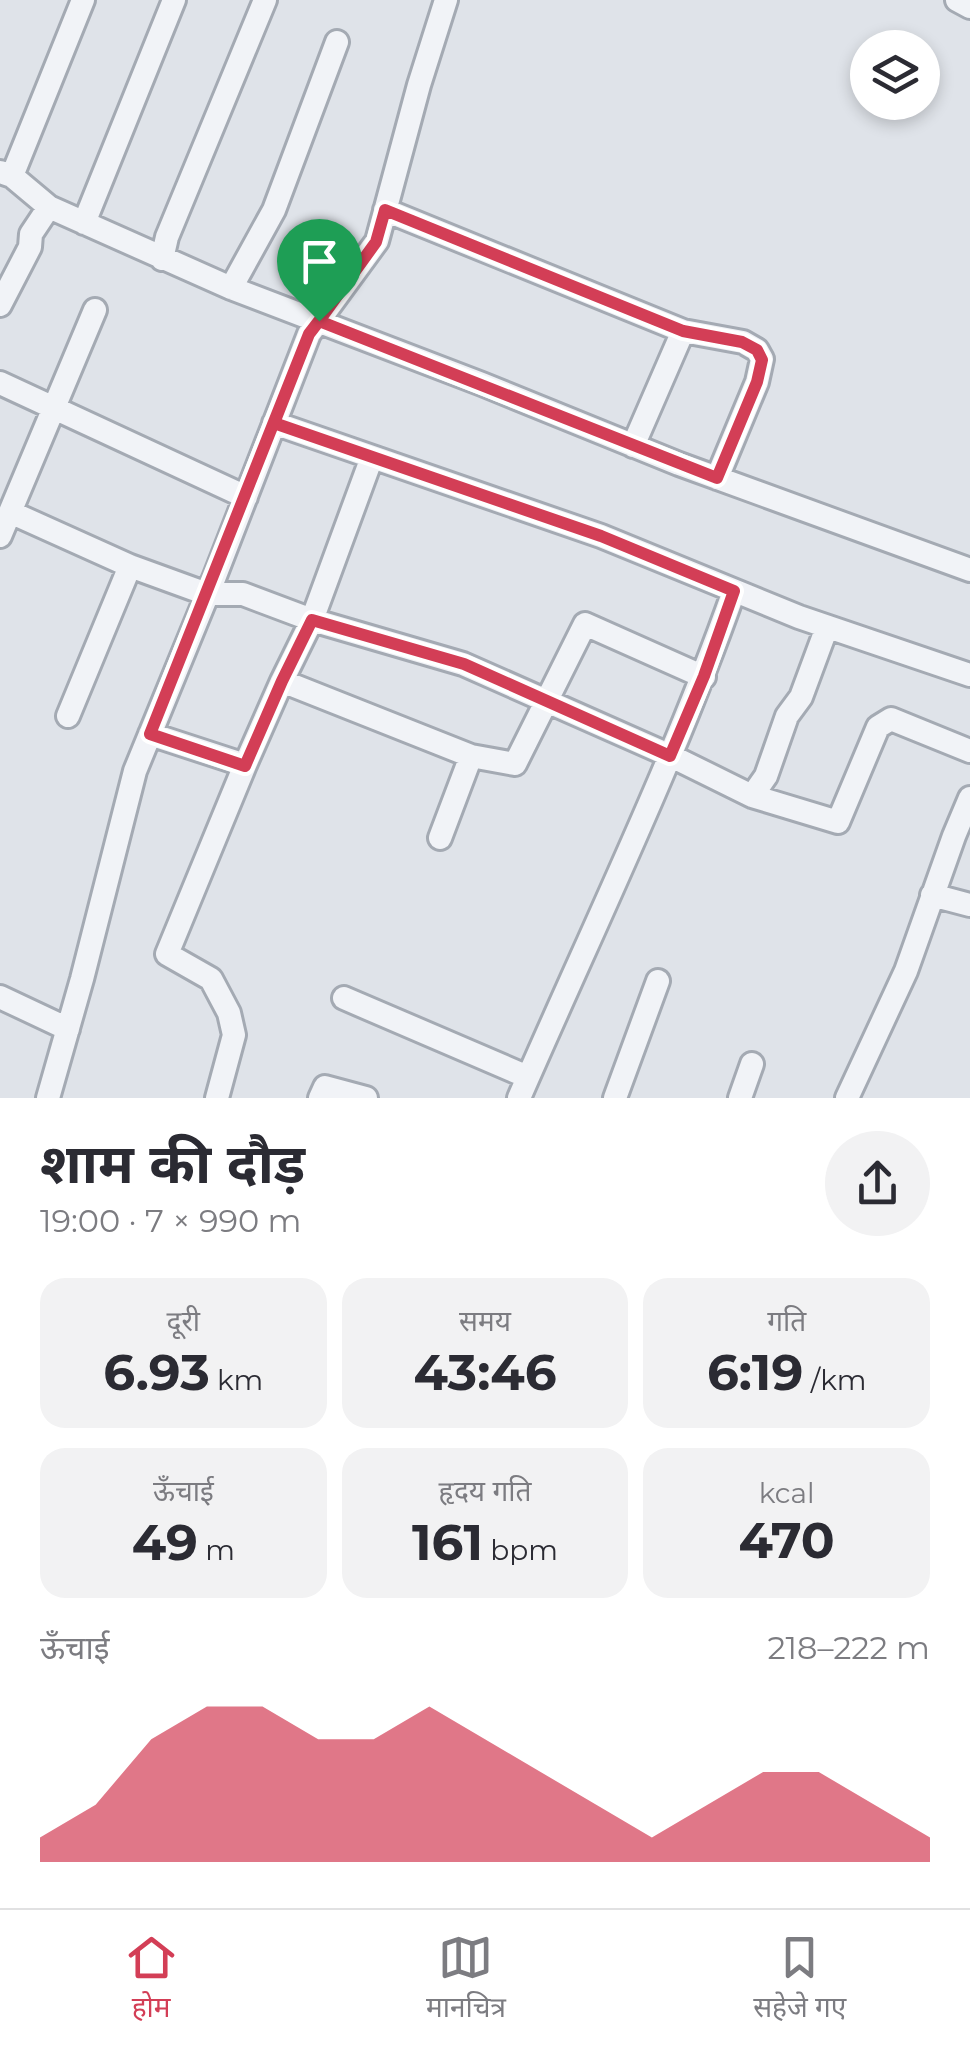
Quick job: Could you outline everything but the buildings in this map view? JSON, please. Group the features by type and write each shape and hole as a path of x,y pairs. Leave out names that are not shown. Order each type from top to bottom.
{"street":[{"path":"82,0 6,174 49,207 231,288 632,446 970,570"},
{"path":"84,223 174,0"},
{"path":"162,259 167,238 265,0"},
{"path":"48,1098 135,771 309,334 376,242 446,0"},
{"path":"957,0 970,7"},
{"path":"231,288 274,210 338,42"},
{"path":"0,305 30,247 31,234 49,207"},
{"path":"385,210 683,331 742,342 757,350 762,360 757,382 717,478"},
{"path":"0,536 95,310"},
{"path":"632,446 683,331"},
{"path":"0,383 246,496"},
{"path":"274,423 601,536 827,627 970,675"},
{"path":"217,1098 234,1035 229,1013 211,980 167,954 245,766 312,620 372,457"},
{"path":"10,512 130,566 207,594 244,594 312,620 464,664 752,796 838,822 878,727 891,719 970,751"},
{"path":"68,716 130,566"},
{"path":"344,998 523,1088 704,676 734,591"},
{"path":"282,681 472,756 514,764 585,624 704,676"},
{"path":"752,796 766,776 787,716 801,697 827,627"},
{"path":"150,734 245,766"},
{"path":"440,838 472,756"},
{"path":"847,1098 906,971 970,798"},
{"path":"932,895 970,905"},
{"path":"614,1098 658,981"},
{"path":"0,997 68,1028"},
{"path":"740,1098 752,1064"},
{"path":"320,1098 324,1087 366,1098"}],"route":[{"path":"319,321 309,334 150,734 245,766 312,620 464,664 670,756 734,591 601,536 274,423 309,334 319,321 717,478 757,382 762,360 757,350 742,342 683,331 385,210 376,242 319,321"}]}
